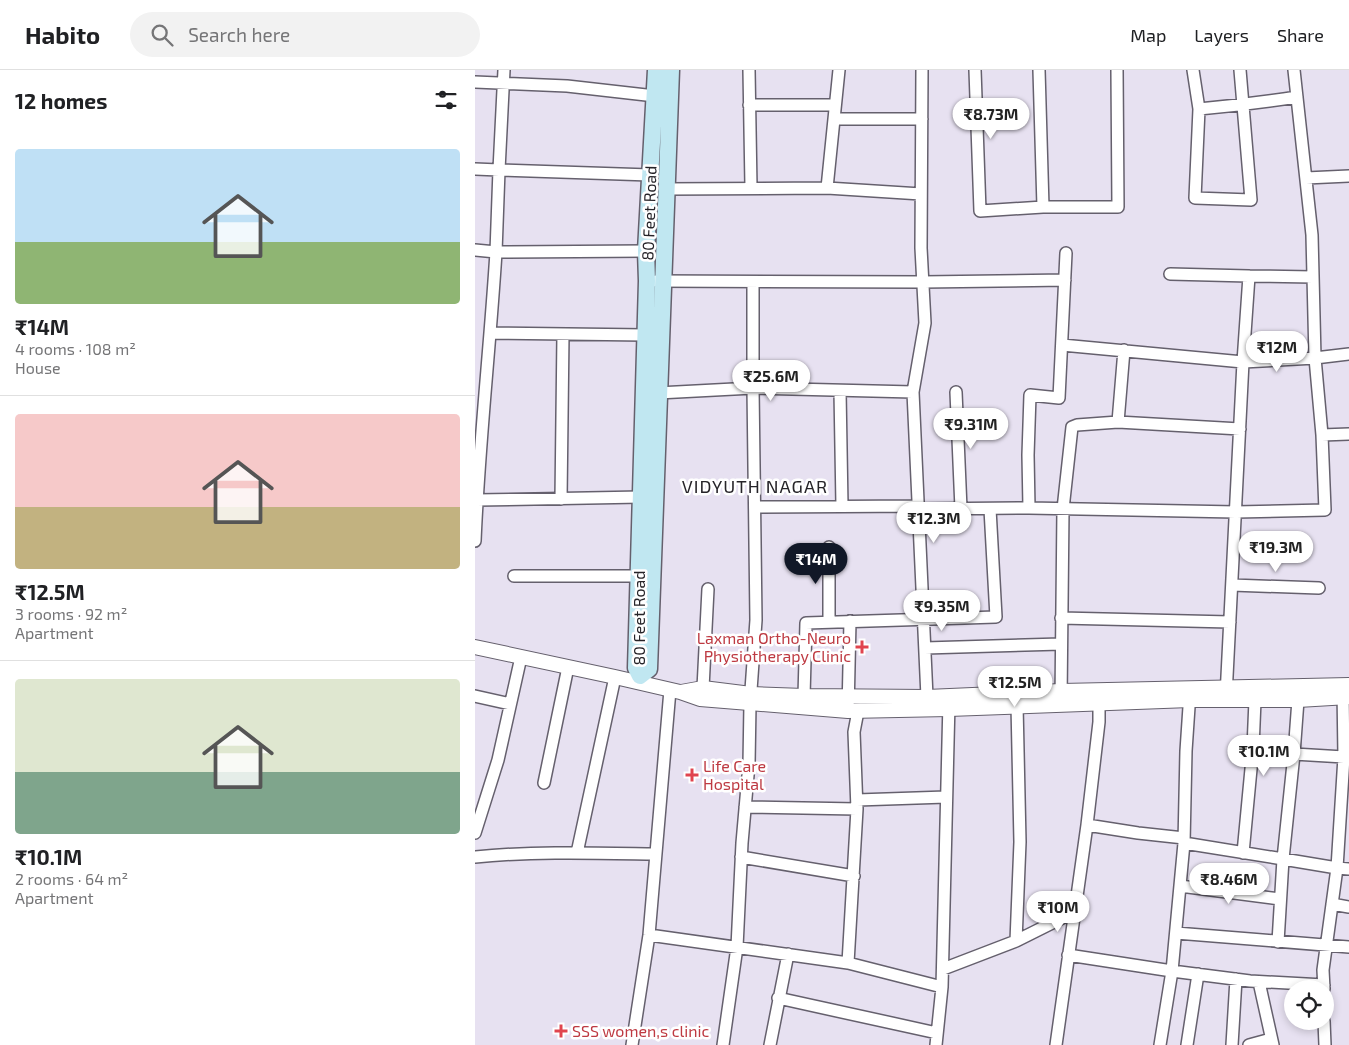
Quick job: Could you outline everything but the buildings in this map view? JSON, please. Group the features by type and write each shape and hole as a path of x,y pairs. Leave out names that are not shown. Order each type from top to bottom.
{"main road":[{"name":"80 Feet Road","path":"640,680 649,669 658,393 655,281 646,251 656,70"},
{"name":"80 Feet Road","path":"640,680 636,668 645,335 655,281 666,189 671,70"}],"street":[{"path":"475,541 497,252 504,70"},
{"path":"749,70 751,187"},
{"path":"827,188 839,70"},
{"path":"922,70 921,248 925,324 913,392 927,697"},
{"path":"975,70 980,211 1043,207 1118,208 1117,70"},
{"path":"1039,70 1043,207"},
{"path":"1193,70 1199,109 1195,198 1251,200 1240,70"},
{"path":"755,507 842,506 1236,512 1325,510 1322,435 1315,358 1312,235 1294,70"},
{"path":"475,82 567,86 655,96"},
{"path":"1199,109 1297,97"},
{"path":"749,105 835,105"},
{"path":"834,118 921,119"},
{"path":"475,169 650,175"},
{"path":"1306,178 1349,176"},
{"path":"666,189 827,188 921,194"},
{"path":"475,250 497,252 646,251"},
{"path":"1029,508 1030,395 1059,398 1066,253"},
{"path":"1170,274 1313,277"},
{"path":"1226,694 1239,429 1249,276"},
{"path":"655,281 923,282 1065,280"},
{"path":"723,1045 737,947 756,620 753,282"},
{"path":"491,333 645,335"},
{"path":"561,498 563,334"},
{"path":"1062,345 1243,362 1349,354"},
{"path":"1118,422 1124,350"},
{"path":"658,393 753,388 913,392"},
{"path":"840,391 842,506"},
{"path":"956,392 961,509"},
{"path":"1061,698 1063,509 1072,426 1077,424 1118,422 1239,429"},
{"path":"1322,435 1349,434"},
{"path":"477,500 641,497"},
{"path":"804,696 805,624 996,617 990,509"},
{"path":"829,547 829,622"},
{"path":"514,576 638,576"},
{"path":"1232,585 1319,588"},
{"path":"703,688 708,588"},
{"path":"1061,618 1230,622"},
{"path":"848,963 857,804 855,732 851,706 850,621"},
{"path":"925,648 1061,644"},
{"path":"475,648 615,677 640,680 700,699 804,696 851,706 927,697 949,703 1017,705 1061,698 1099,703 1190,694"},
{"path":"475,833 498,760 521,657"},
{"path":"544,783 568,667"},
{"path":"577,852 615,677"},
{"path":"675,691 703,688 751,699 851,706 1190,694 1346,691"},
{"path":"632,1045 649,935 655,854 675,691"},
{"path":"1226,694 1255,700 1298,700 1346,691"},
{"path":"1324,980 1326,945 1345,818 1346,691"},
{"path":"1161,1045 1172,971 1184,841 1186,751 1190,694"},
{"path":"475,696 509,704"},
{"path":"1243,853 1253,748 1255,700"},
{"path":"1278,942 1283,859 1298,700"},
{"path":"778,998 937,1039 943,969 949,703"},
{"path":"1057,1045 1087,825 1099,722 1099,703"},
{"path":"1016,941 1020,842 1017,705"},
{"path":"1294,754 1344,757"},
{"path":"745,806 857,804 947,797"},
{"path":"1087,825 1243,853 1349,869"},
{"path":"475,857 505,854 577,852 655,854"},
{"path":"741,857 854,876"},
{"path":"1180,886 1280,899"},
{"path":"1332,904 1349,907"},
{"path":"943,969 1016,941 1075,912"},
{"path":"1176,933 1349,947"},
{"path":"649,935 848,963 942,987"},
{"path":"770,1045 788,954"},
{"path":"1068,955 1172,971 1284,984"},
{"path":"1187,1045 1198,974"},
{"path":"1232,1045 1236,979"},
{"path":"1249,1045 1272,1042 1259,982"},
{"path":"1325,1030 1325,1045"}],"place":[{"name":"Laxman Ortho-Neuro Physiotherapy Clinic","path":"862,647"},
{"name":"Life Care Hospital","path":"692,775"},
{"name":"SSS women,s clinic","path":"561,1031"}],"district":[{"name":"VIDYUTH NAGAR","path":"755,487"}]}
